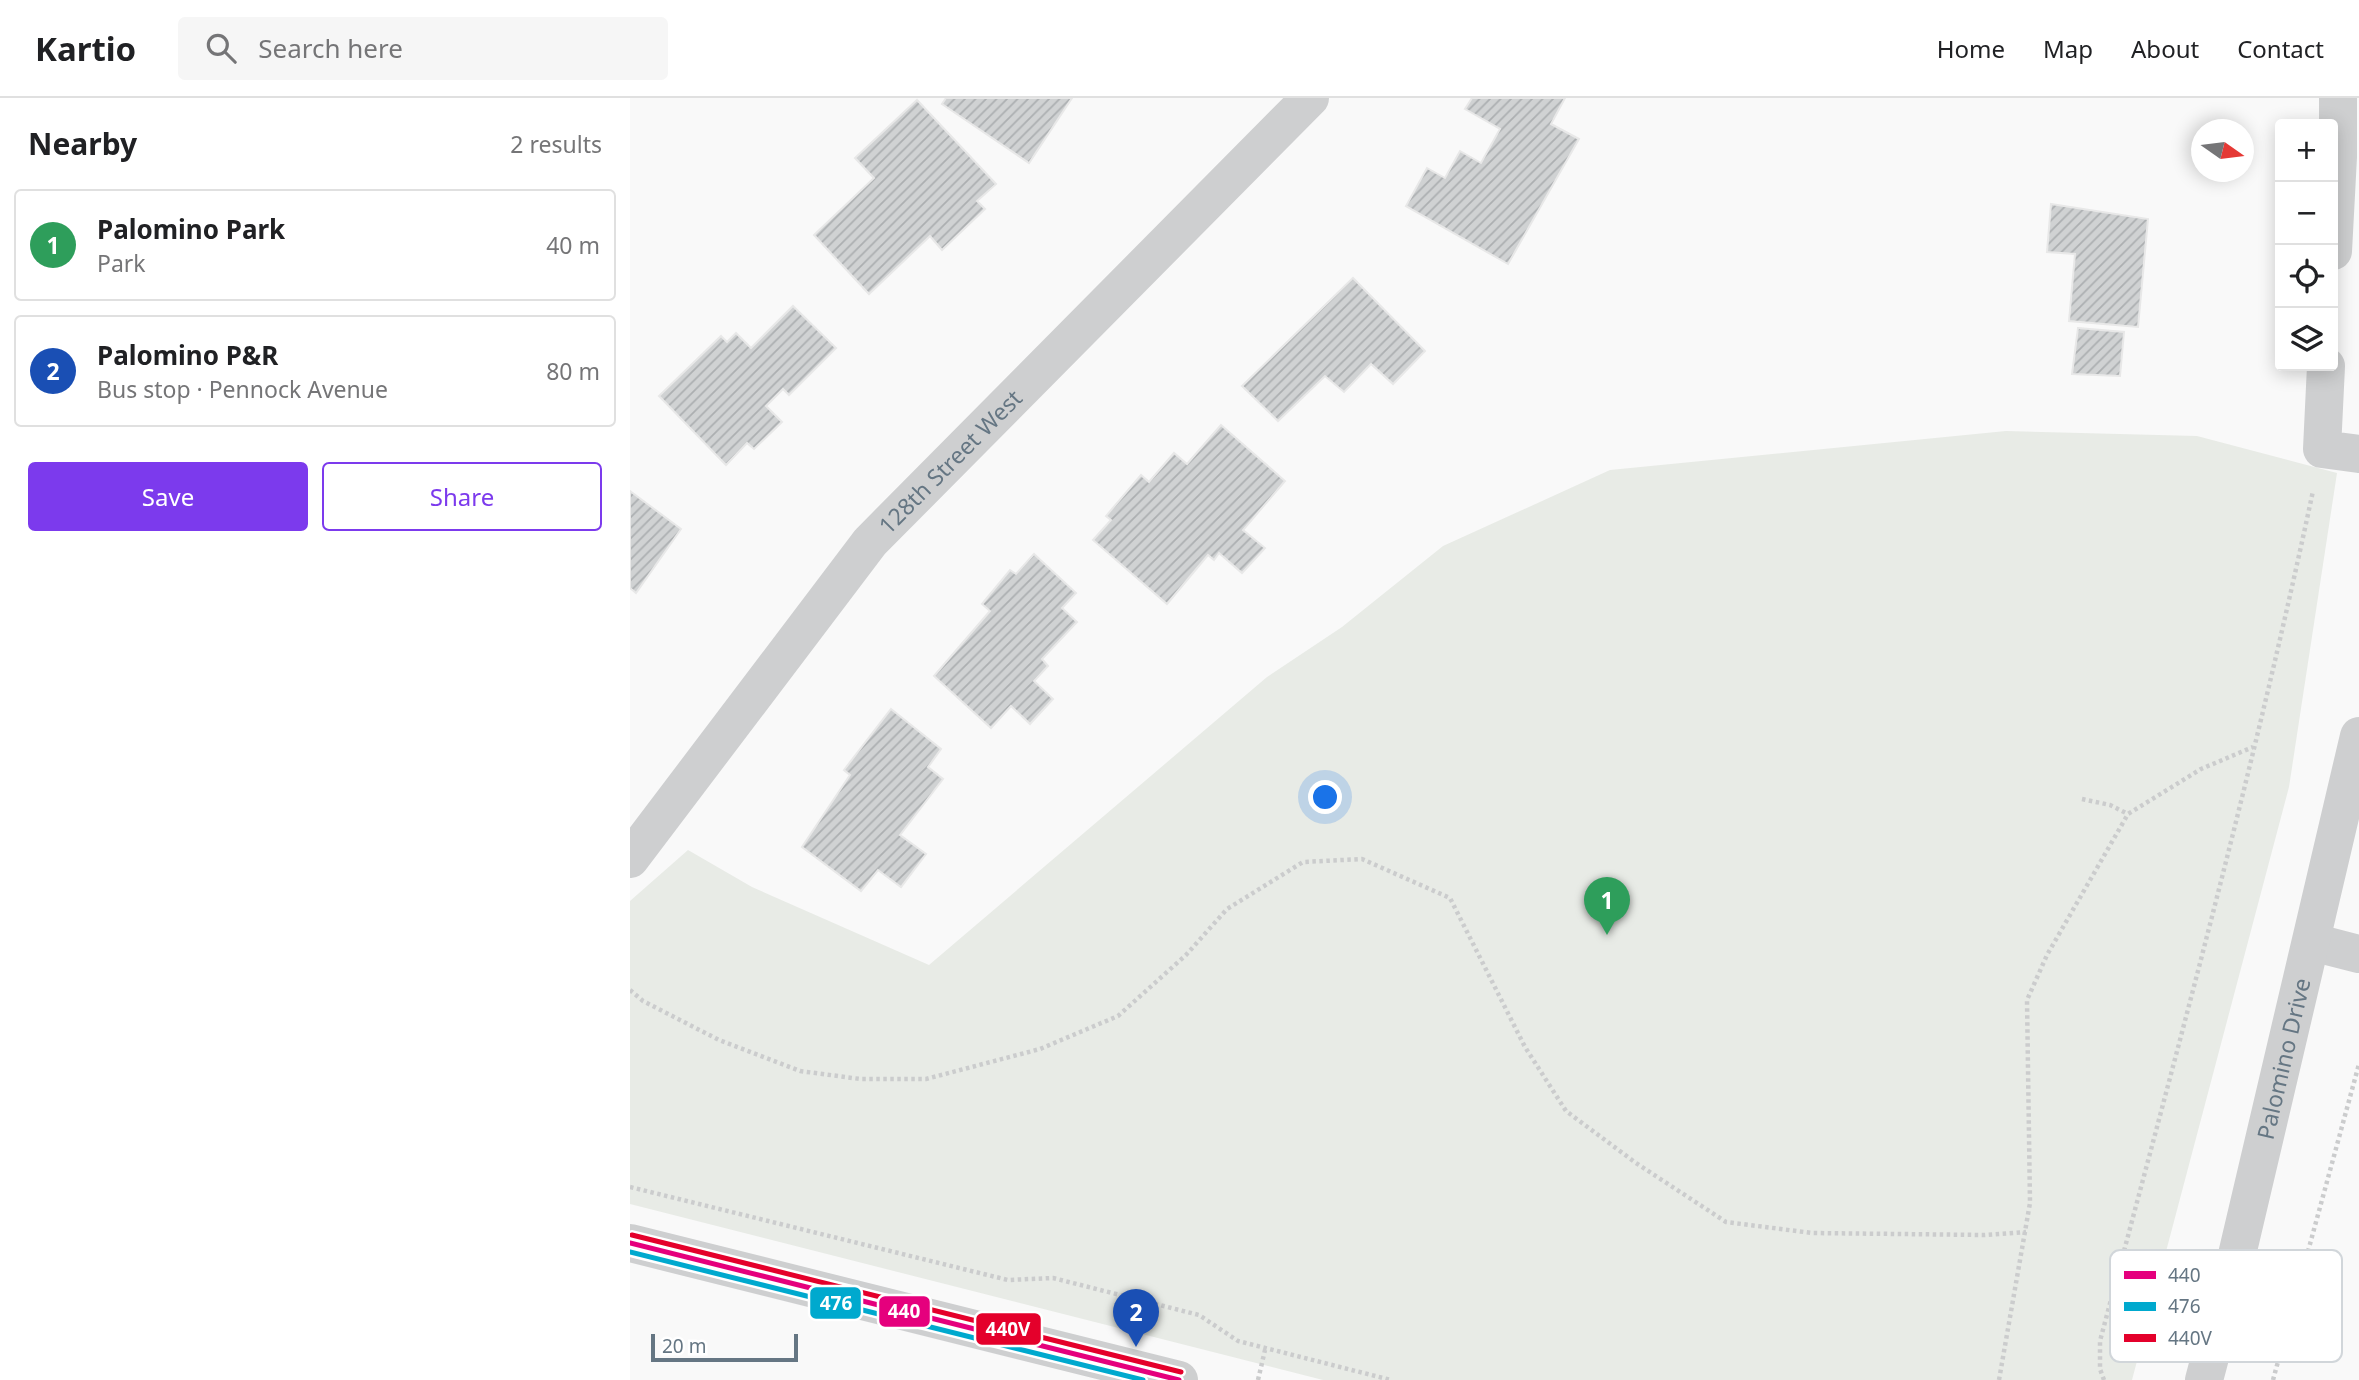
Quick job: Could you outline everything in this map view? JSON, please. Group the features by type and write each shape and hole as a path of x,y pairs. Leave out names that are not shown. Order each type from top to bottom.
{"street":[{"name":"128th Street West","path":"630,859 870,542 1310,98"},
{"path":"2333,245 2338,98"},
{"path":"2326,371 2322,449 2359,454"},
{"name":"Palomino Drive","path":"2238,1250 2359,736"},
{"path":"2312,942 2359,954"},
{"path":"630,1243 1179,1380"},
{"name":"Palomino Drive","path":"2204,1380 2209,1362"}],"path":[{"path":"2124,1250 2230,852 2281,644 2322,449"},
{"path":"1999,1380 2030,1203 2027,1000 2047,955 2128,814 2201,769 2254,746"},
{"path":"2082,799 2110,805 2128,814"},
{"path":"630,990 643,1000 719,1040 800,1072 860,1079 926,1079 1040,1049 1118,1016 1186,956 1227,909 1303,862 1363,859 1450,898 1525,1047 1566,1111 1636,1163 1726,1222 1812,1233 1985,1236 2026,1232"},
{"path":"2308,1250 2359,1064"},
{"path":"630,1187 1008,1280 1053,1278 1199,1315 1238,1341 1391,1380"},
{"path":"2104,1380 2100,1368 2100,1341 2110,1303"},
{"path":"1258,1380 1265,1350"},
{"path":"2273,1380 2278,1362"}],"shaded area":[{"path":"2006,431 2197,436 2337,473 2289,787 2166,1250 2110,1250 2110,1362 2137,1362 2132,1380 1323,1380 630,1204 630,901 688,850 752,887 929,965 1267,677 1342,627 1443,546 1610,470"}],"building":[{"path":"946,98 1072,98 1029,163 942,104"},
{"path":"1472,98 1565,98 1551,124 1579,139 1508,264 1406,206 1427,168 1445,178 1460,151 1481,163 1500,129 1465,109"},
{"path":"917,100 996,184 977,201 985,209 942,250 930,236 869,294 814,235 874,178 855,158"},
{"path":"2051,204 2148,219 2138,327 2069,321 2075,254 2047,252"},
{"path":"1353,278 1425,351 1393,384 1371,364 1344,392 1325,376 1278,421 1242,386"},
{"path":"793,306 836,348 789,395 783,389 766,406 782,422 754,449 747,443 726,465 659,396 721,336 727,342 736,333 751,348"},
{"path":"2078,328 2124,332 2120,376 2072,374"},
{"path":"1221,425 1285,481 1243,530 1265,548 1242,573 1219,553 1214,560 1208,555 1167,604 1093,540 1111,520 1106,516 1141,475 1149,482 1174,453 1187,464"},
{"path":"630,491 681,529 636,593 630,588"},
{"path":"1034,554 1076,593 1062,608 1077,622 1042,659 1048,666 1034,681 1053,699 1030,724 1011,706 991,728 934,676 990,611 982,604 1010,570 1016,574"},
{"path":"891,709 941,749 928,767 943,779 900,835 926,854 901,887 878,870 861,891 802,847 850,775 844,770"}],"transit line":[{"name":"440V","path":"632,1235 1181,1372"},
{"name":"440","path":"630,1243 1179,1380"},
{"name":"476","path":"630,1252 1143,1380"}],"place":[{"name":"Palomino Park","path":"1607,935"},
{"name":"Palomino P&R","path":"1136,1347"}]}
